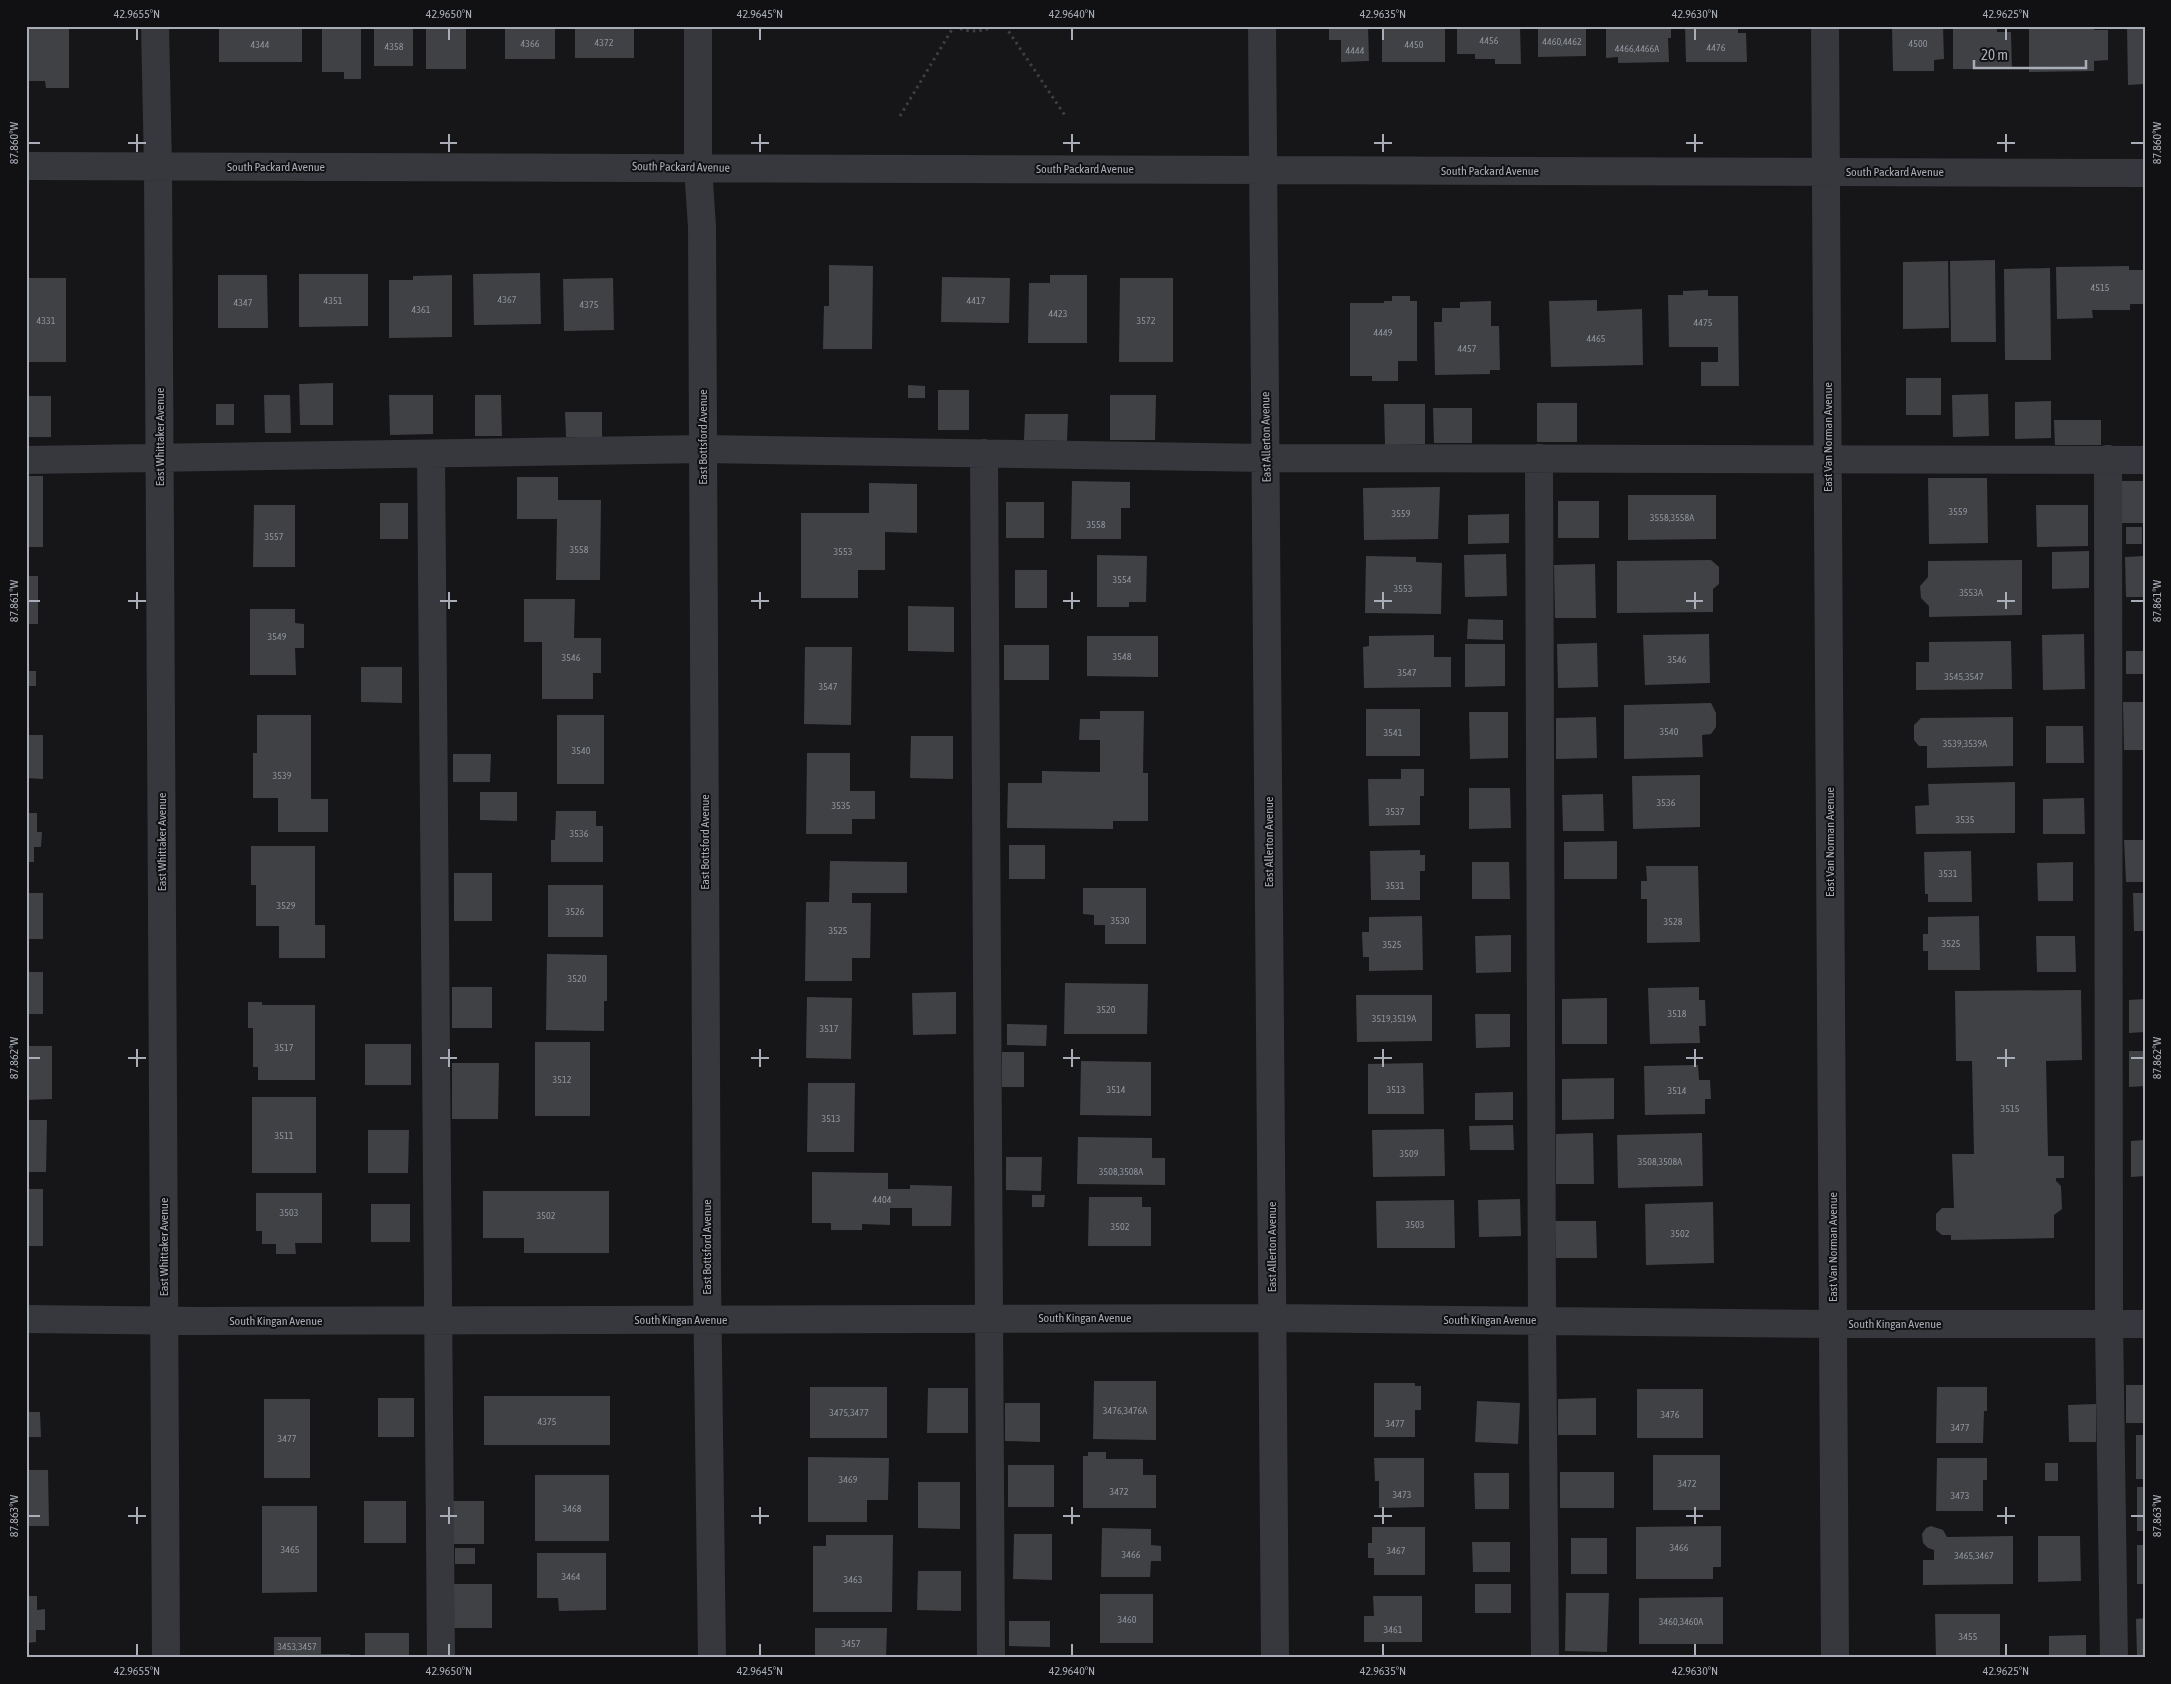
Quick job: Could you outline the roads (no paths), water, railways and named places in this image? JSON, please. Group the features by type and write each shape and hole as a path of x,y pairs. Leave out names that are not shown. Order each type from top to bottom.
{"street":[{"name":"East Whittaker Avenue","path":"155,26 160,458 166,1658"},
{"name":"East Bottsford Avenue","path":"698,26 698,167 702,227 707,1320 712,1658"},
{"name":"East Allerton Avenue","path":"1262,26 1275,1658"},
{"name":"East Van Norman Avenue","path":"1825,26 1835,1658"},
{"name":"South Packard Avenue","path":"26,166 2145,173"},
{"path":"26,460 703,449 1266,458 2145,460"},
{"path":"984,453 991,1658"},
{"path":"431,454 441,1658"},
{"path":"1540,458 1542,1321 1545,1658"},
{"path":"2108,459 2109,1324 2114,1658"},
{"name":"South Kingan Avenue","path":"26,1319 165,1321 1272,1318 1834,1324 2145,1324"}]}
